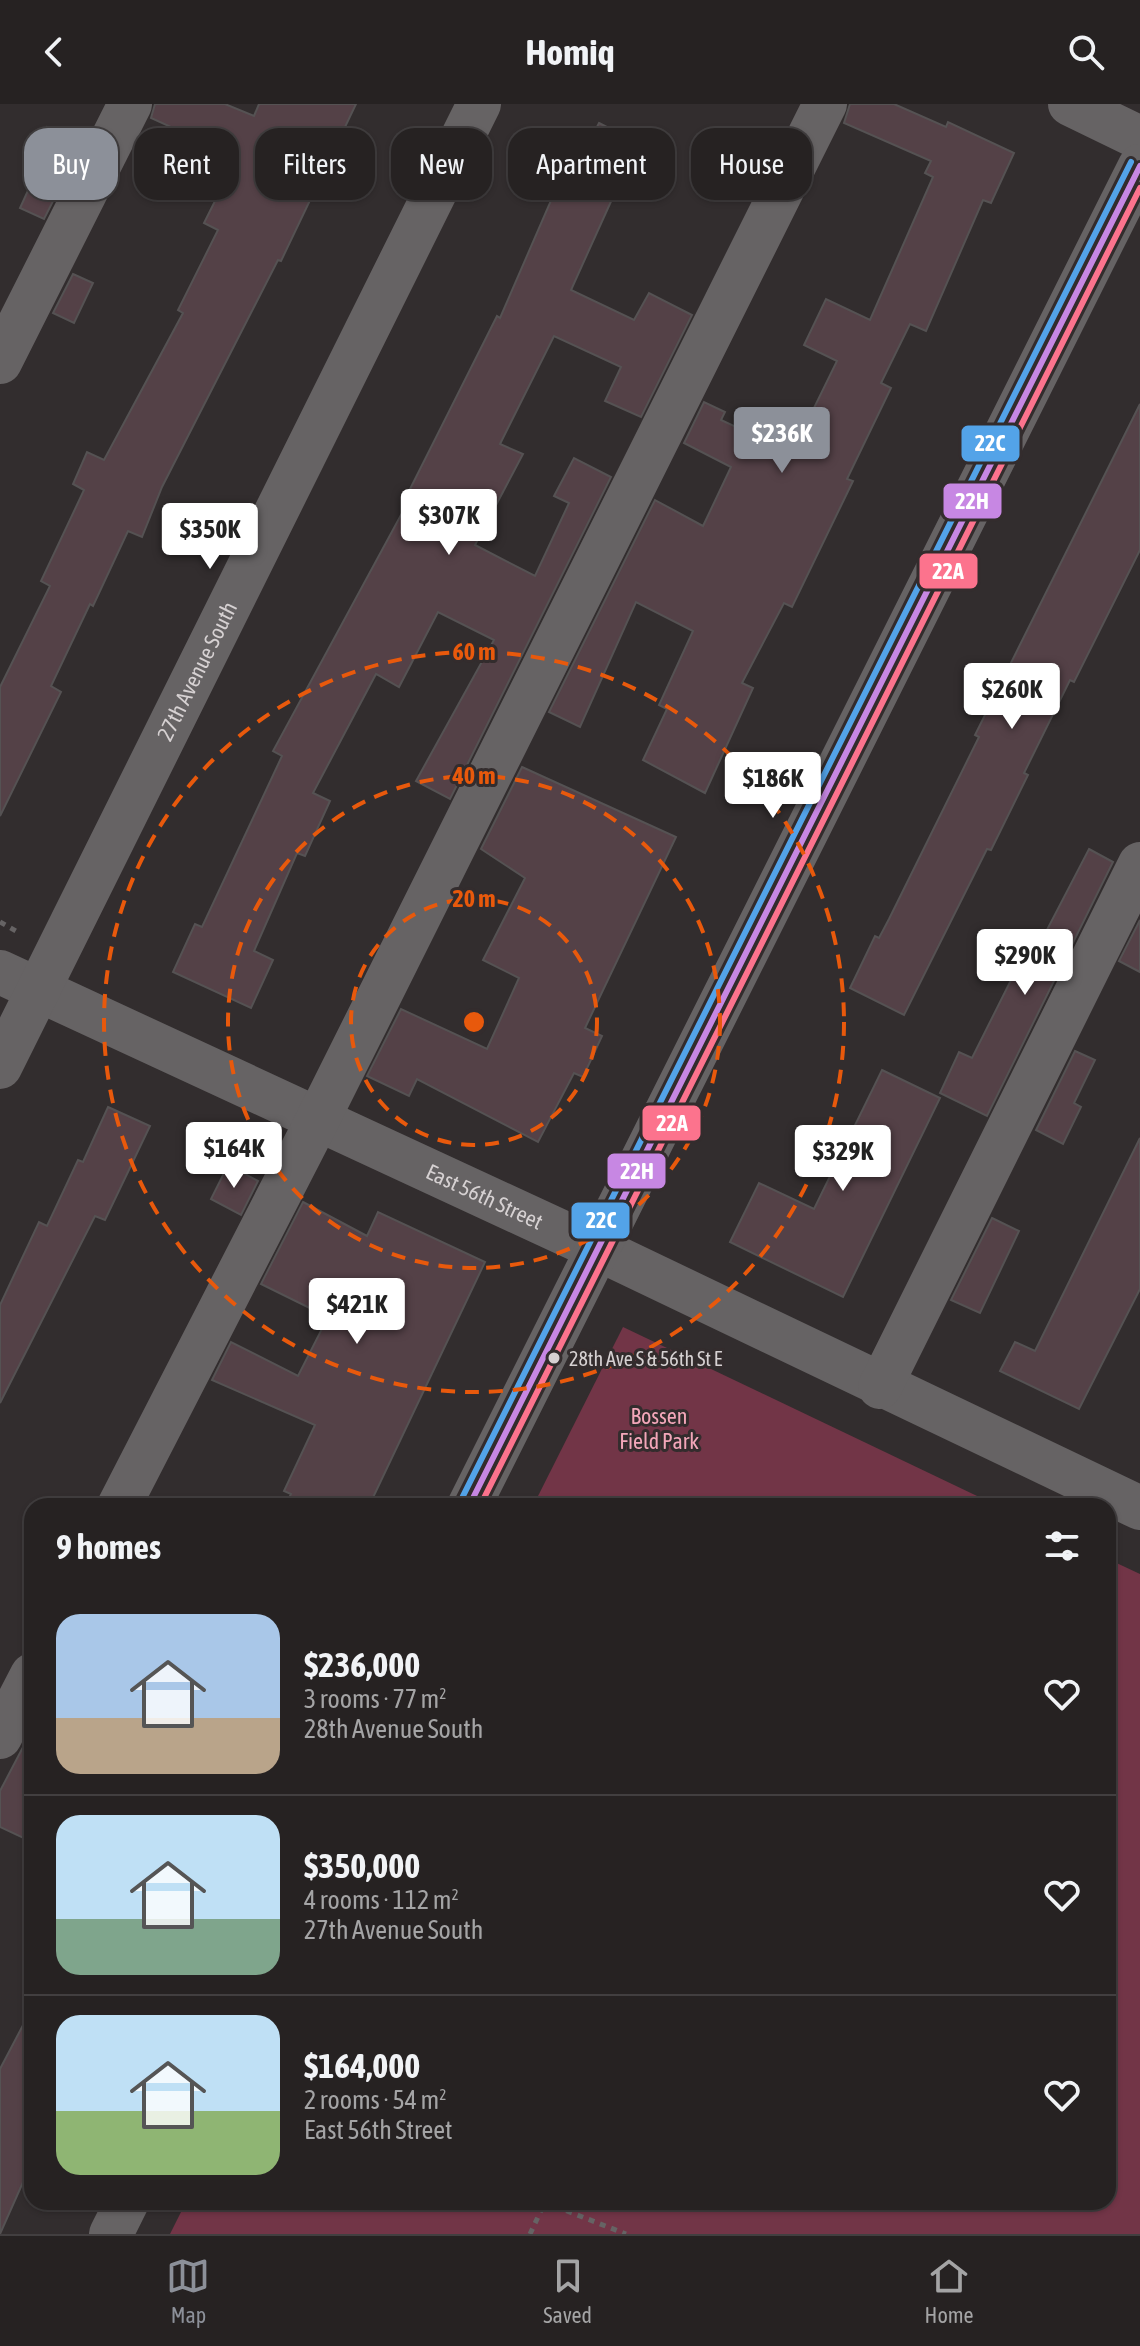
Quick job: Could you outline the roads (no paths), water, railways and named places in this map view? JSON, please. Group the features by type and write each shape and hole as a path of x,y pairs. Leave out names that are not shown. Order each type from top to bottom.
{"street":[{"path":"0,362 130,104"},
{"name":"27th Avenue South","path":"0,1067 479,104"},
{"path":"123,1498 318,1119 825,104"},
{"path":"1070,104 1140,138"},
{"path":"473,1498 1140,166"},
{"path":"880,1387 1140,864"},
{"name":"East 56th Street","path":"0,972 596,1248 880,1387 1140,1508"},
{"path":"0,1737 24,1690"},
{"path":"111,2234 123,2210"}],"place":[{"name":"28th Ave S & 56th St E","path":"554,1358"}],"park label":[{"name":"Bossen Field Park","path":"659,1428"}]}
